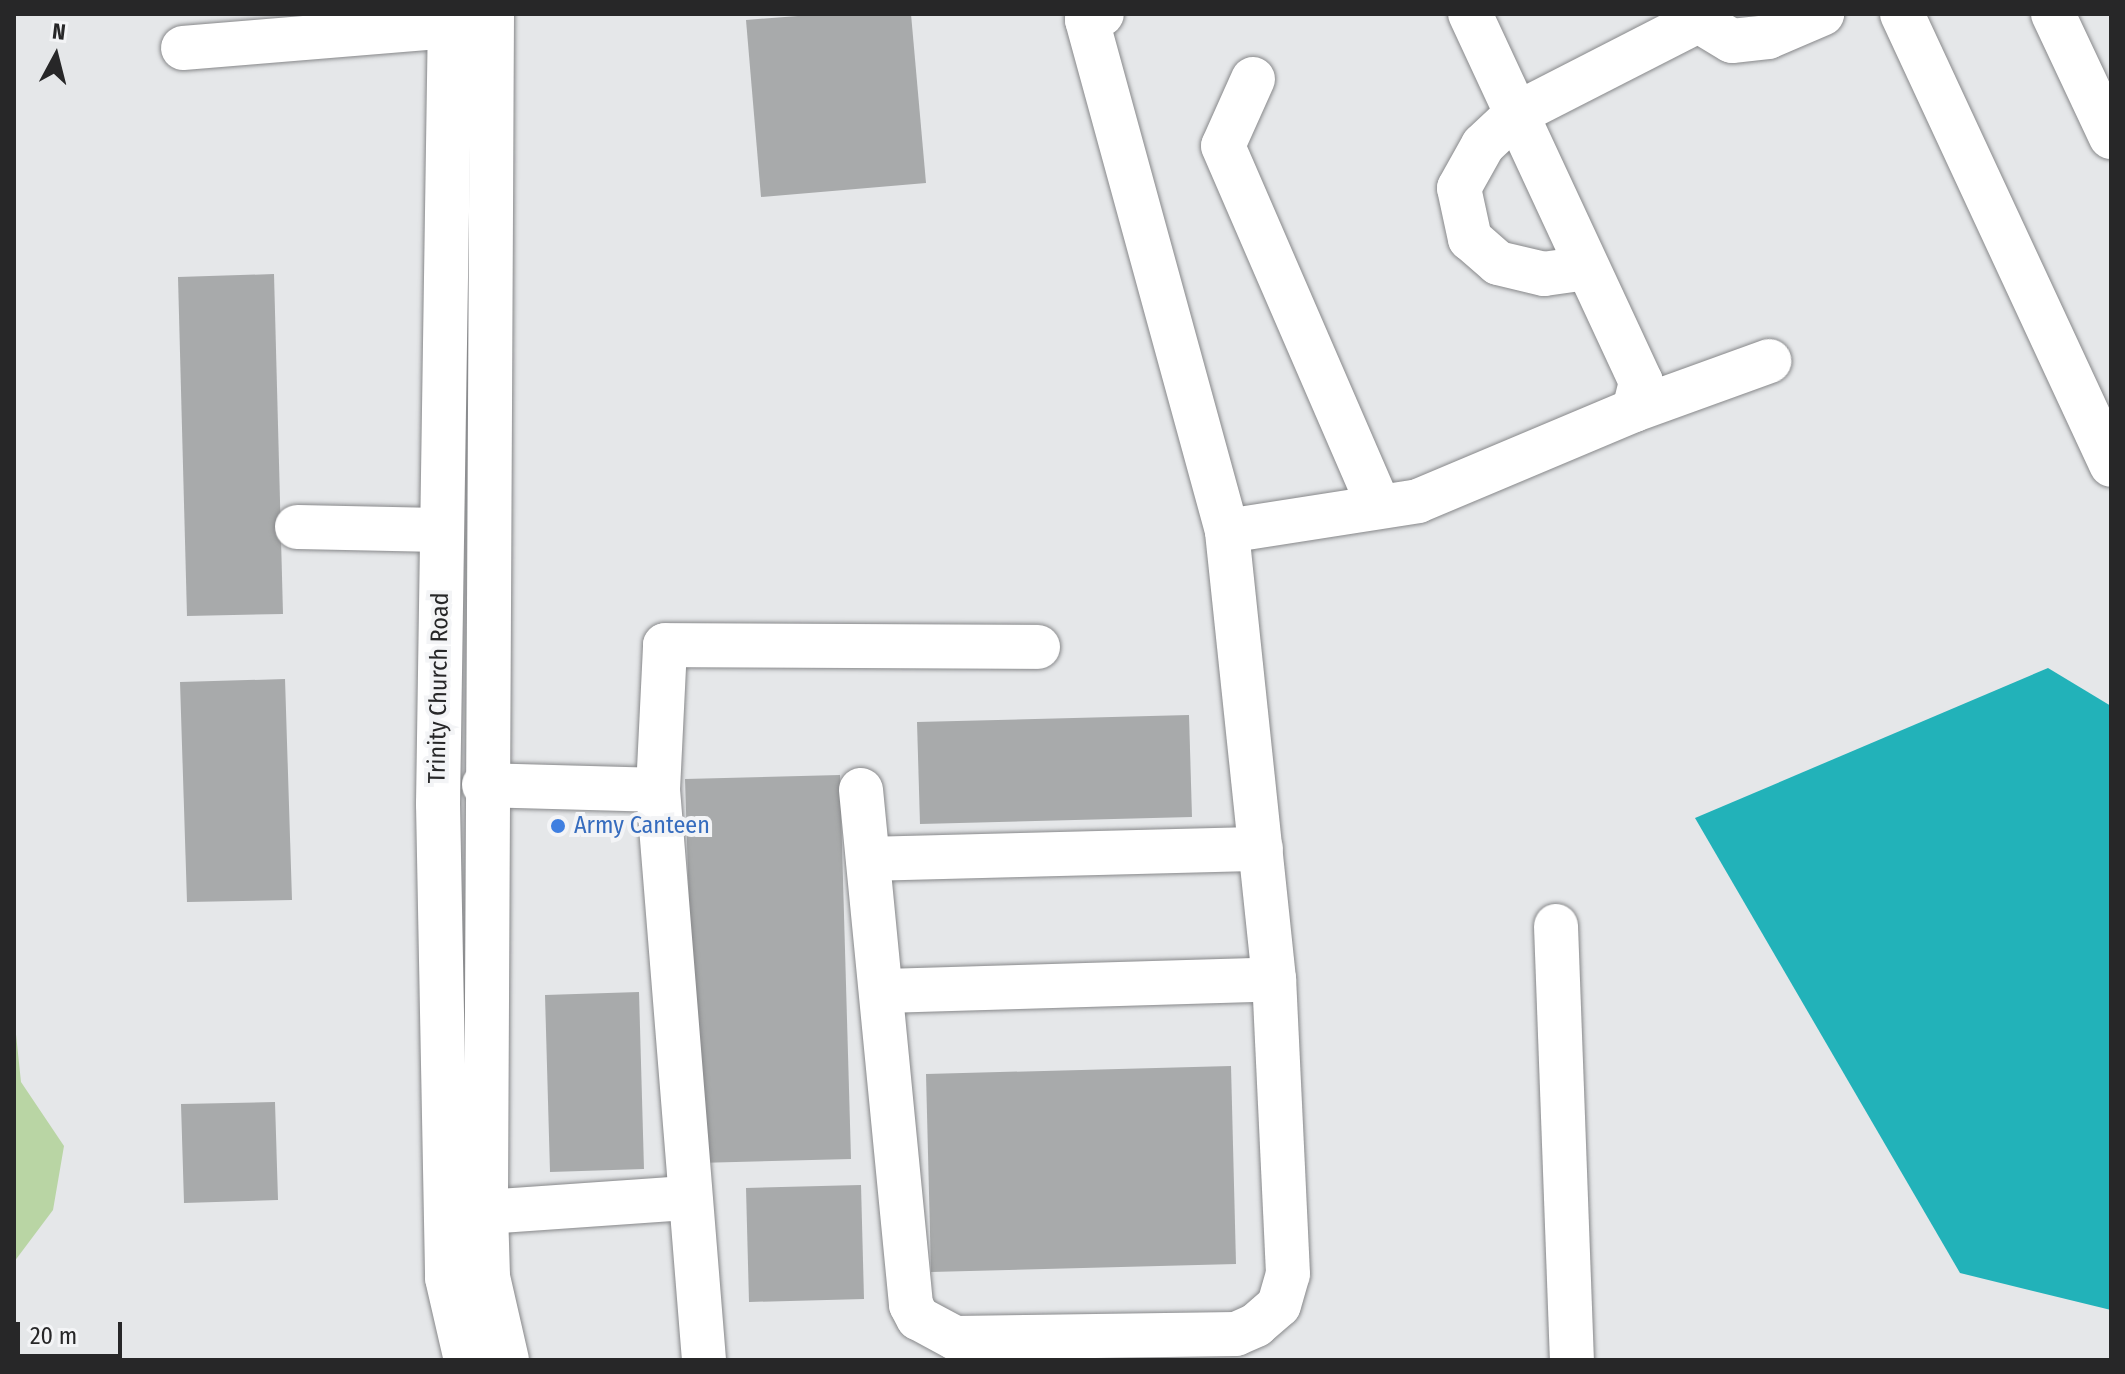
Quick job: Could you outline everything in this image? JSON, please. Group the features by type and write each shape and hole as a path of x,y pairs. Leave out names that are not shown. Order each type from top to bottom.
{"main road":[{"path":"861,790 918,1318 955,1338 1236,1334 1279,1305 1288,1274 1274,979 1227,531 1087,20 1102,14"},
{"path":"1470,14 1641,382 1634,410"},
{"path":"1587,268 1526,271 1498,263 1470,239 1459,188 1483,145 1516,114 1691,18 1732,41 1750,40 1822,14"},
{"path":"1902,14 2111,465"},
{"path":"2053,14 2111,137"},
{"path":"183,48 470,17"},
{"name":"Trinity Church Road","path":"466,1360 447,1278 441,530 470,17"},
{"name":"Trinity Church Road","path":"470,17 484,785 486,1212 488,1277 507,1360"},
{"path":"1253,79 1223,146 1379,507"},
{"path":"1227,531 1379,507 1450,490 1634,410 1769,361"},
{"path":"297,527 441,530"},
{"path":"704,1360 686,1198 658,790 665,645 1038,647"},
{"path":"484,785 658,790"},
{"path":"868,859 1261,849"},
{"path":"1556,926 1572,1360"},
{"path":"881,991 1274,979"},
{"path":"486,1212 686,1198"}],"green space":[{"path":"14,1015 21,1082 64,1146 53,1210 14,1262"}],"water":[{"path":"2048,668 2111,706 2111,1310 1960,1273 1695,818"}],"building":[{"path":"824,14 911,14 926,183 761,197 746,20"},
{"path":"274,274 283,614 187,616 178,277"},
{"path":"285,679 292,900 187,902 180,682"},
{"path":"1189,715 1192,817 920,824 917,722"},
{"path":"840,775 851,1159 697,1163 685,779"},
{"path":"639,992 644,1169 550,1172 545,995"},
{"path":"1231,1066 1236,1264 931,1272 926,1074"},
{"path":"275,1102 278,1200 184,1203 181,1104"},
{"path":"861,1185 864,1299 749,1302 746,1188"}],"place":[{"name":"Army Canteen","path":"558,826"}]}
